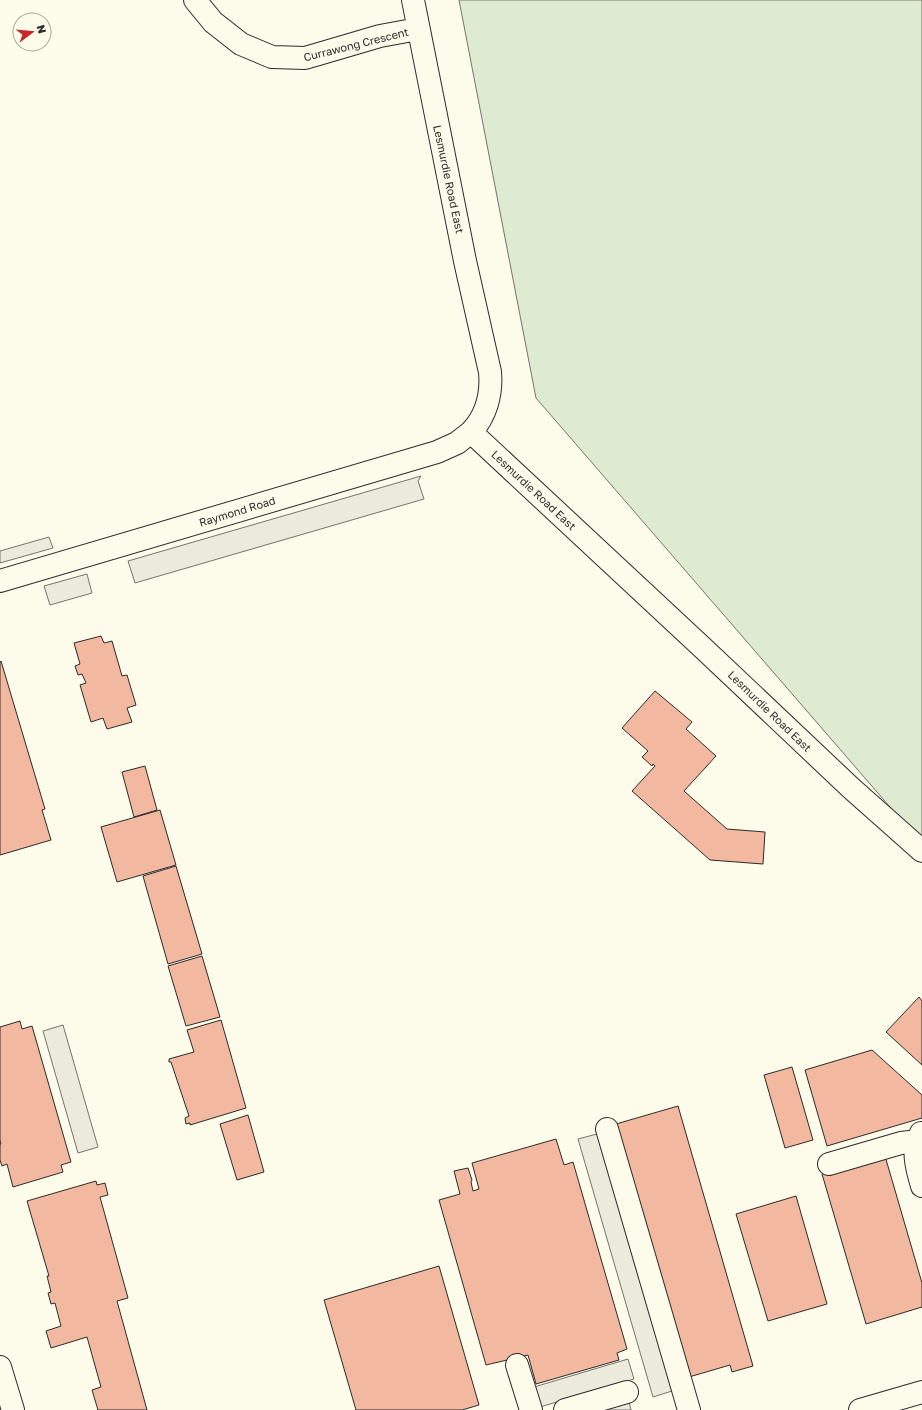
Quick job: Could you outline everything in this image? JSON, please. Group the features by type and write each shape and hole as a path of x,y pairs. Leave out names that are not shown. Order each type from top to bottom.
{"street":[{"name":"Currawong Crescent","path":"195,0 213,22 241,44 272,57 305,58 380,36 418,29"},
{"name":"Lesmurdie Road East","path":"413,0 490,378 489,395 485,412 471,432 851,788 922,851"},
{"name":"Raymond Road","path":"0,581 437,452 457,443 471,432"},
{"path":"607,1129 689,1410"},
{"path":"829,1164 901,1143 910,1142 919,1138"},
{"path":"919,1138 915,1152 916,1166 922,1186"},
{"path":"517,1365 531,1410"},
{"path":"0,1367 13,1410"},
{"path":"565,1410 627,1392"},
{"path":"860,1410 922,1392"}],"green space":[{"path":"459,0 922,0 922,844 536,398"}],"shaded area":[{"path":"421,476 418,481 424,499 135,583 128,561"},
{"path":"49,537 53,548 0,563 0,551"},
{"path":"87,574 92,593 50,605 44,586"},
{"path":"63,1025 98,1147 78,1153 43,1031"},
{"path":"597,1134 672,1391 653,1397 578,1139"},
{"path":"628,1359 634,1379 540,1407 534,1387"},
{"path":"629,1402 631,1410 602,1410"}],"building":[{"path":"101,636 104,643 112,641 122,676 127,675 136,705 127,708 132,722 107,729 103,718 91,722 80,685 86,683 82,674 78,675 75,666 80,664 74,643"},
{"path":"1,661 45,809 42,810 51,840 0,855 0,662"},
{"path":"655,691 692,722 686,729 716,756 684,791 727,829 765,832 763,864 710,860 632,791 655,766 653,764 652,766 642,757 648,751 622,728"},
{"path":"145,766 157,810 134,817 122,772"},
{"path":"160,810 176,865 117,882 101,827"},
{"path":"176,866 202,954 168,964 143,876"},
{"path":"202,956 220,1017 186,1026 168,966"},
{"path":"919,997 922,1001 922,1065 886,1032"},
{"path":"221,1020 246,1108 190,1125 190,1123 186,1124 185,1118 189,1116 169,1059 194,1052 187,1030"},
{"path":"20,1021 22,1029 32,1026 71,1162 61,1165 63,1172 13,1187 7,1164 2,1166 0,1160 0,1027"},
{"path":"872,1050 922,1095 922,1118 827,1146 805,1070"},
{"path":"792,1067 813,1140 785,1148 764,1075"},
{"path":"678,1106 753,1366 732,1372 730,1365 689,1377 616,1124"},
{"path":"248,1115 264,1172 237,1180 220,1124"},
{"path":"556,1139 564,1165 573,1162 627,1349 617,1353 619,1360 536,1384 528,1355 486,1365 439,1200 460,1194 454,1171 468,1168 472,1180 473,1191 479,1189 472,1163"},
{"path":"885,1156 922,1283 922,1307 866,1324 822,1174"},
{"path":"96,1181 97,1185 105,1183 108,1195 100,1197 128,1298 117,1301 147,1410 98,1410 92,1390 101,1387 87,1337 51,1348 46,1331 61,1326 55,1303 51,1304 48,1293 51,1292 47,1276 49,1276 27,1201"},
{"path":"796,1196 827,1304 768,1321 736,1214"},
{"path":"439,1266 479,1405 462,1410 356,1410 324,1300"}]}
